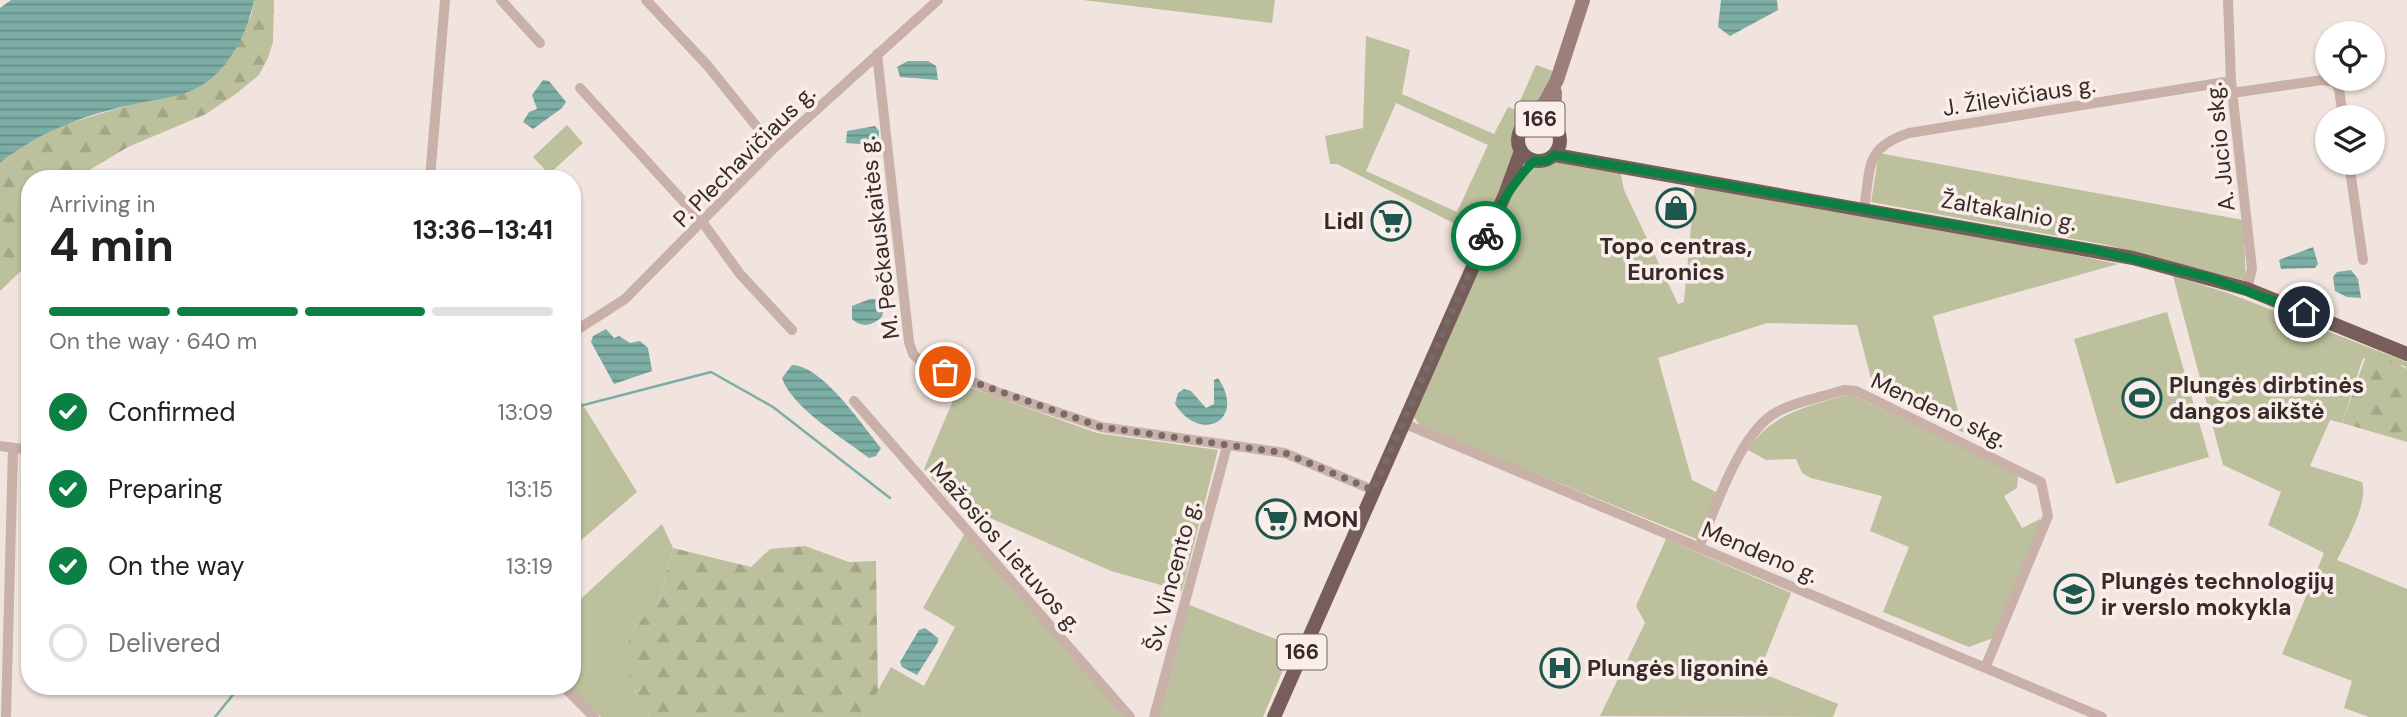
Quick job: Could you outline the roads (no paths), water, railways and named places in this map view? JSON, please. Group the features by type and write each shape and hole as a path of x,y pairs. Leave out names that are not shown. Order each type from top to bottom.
{"main road":[{"path":"1536,119 1557,80 1583,0"},
{"path":"1553,125 1557,80"},
{"name":"166","path":"1274,717 1506,192 1521,151 1519,132 1523,126 1536,119 1553,125 1558,148 1546,161 1534,161 1521,151"},
{"name":"Žaltakalnio g.","path":"1558,148 1592,159 2091,249 2174,268 2247,289 2407,354"},
{"name":"166","path":"1506,192 1534,161"}],"street":[{"path":"431,170 445,0"},
{"path":"501,0 540,43"},
{"path":"646,0 707,65 774,148"},
{"name":"P. Plechavičiaus g.","path":"581,327 625,299 703,223 774,148 938,0"},
{"name":"A. Jucio skg.","path":"2228,0 2231,82 2252,269 2247,289"},
{"name":"M. Pečkauskaitės g.","path":"877,54 913,354 920,361 997,392 1101,427 1285,453 1373,490"},
{"path":"2232,93 2322,80 2335,82 2341,105"},
{"name":"J. Žilevičiaus g.","path":"1864,209 1873,156 1880,145 1909,133 2231,82"},
{"path":"580,88 703,223 740,274 792,330"},
{"path":"2351,175 2363,260"},
{"name":"Mendeno skg.","path":"1699,547 1744,449 1763,422 1778,411 1844,390 1856,391 2041,482 2048,516 1985,668"},
{"name":"Mažosios Lietuvos g.","path":"854,401 1130,717"},
{"name":"Mendeno g.","path":"1403,423 2102,717"},
{"path":"0,446 21,449"},
{"name":"Šv. Vincento g.","path":"1154,717 1227,446"},
{"path":"6,717 5,529 13,448"},
{"path":"572,695 594,717"}],"water":[{"path":"11,0 254,0 236,48 221,69 202,85 176,95 112,109 78,120 30,142 0,163 0,8"},
{"path":"1721,0 1777,0 1778,10 1730,36 1718,27"},
{"path":"908,61 928,61 936,66 938,80 900,77 897,67"},
{"path":"543,80 549,81 566,102 562,108 533,129 523,122 529,112 537,109 532,95"},
{"path":"875,126 879,131 878,145 846,143 847,131"},
{"path":"2313,247 2318,264 2315,268 2281,269 2279,260"},
{"path":"2351,270 2358,279 2361,298 2347,297 2335,291 2333,277 2337,272"},
{"path":"878,299 884,305 882,317 867,325 856,322 852,319 852,306"},
{"path":"606,329 614,338 619,336 630,343 640,341 648,348 652,371 614,384 591,342 593,336"},
{"path":"792,365 816,375 841,398 881,448 876,456 869,458 820,422 796,400 782,378"},
{"path":"1218,378 1226,393 1227,406 1224,416 1207,425 1196,423 1185,416 1175,404 1178,393 1184,389 1191,391 1206,408 1214,404 1214,380"},
{"path":"925,628 938,638 938,642 917,675 902,667 900,662 919,630"}],"waterway":[{"path":"581,406 711,372 773,407 890,498"},
{"path":"215,717 233,695"}],"place":[{"name":"Topo centras, Euronics","path":"1676,208"},
{"name":"Lidl","path":"1391,221"},
{"name":"Plungės dirbtinės dangos aikštė","path":"2142,398"},
{"name":"MON","path":"1276,519"},
{"name":"Plungės technologijų ir verslo mokykla","path":"2074,594"},
{"name":"Plungės ligoninė","path":"1560,668"}]}
